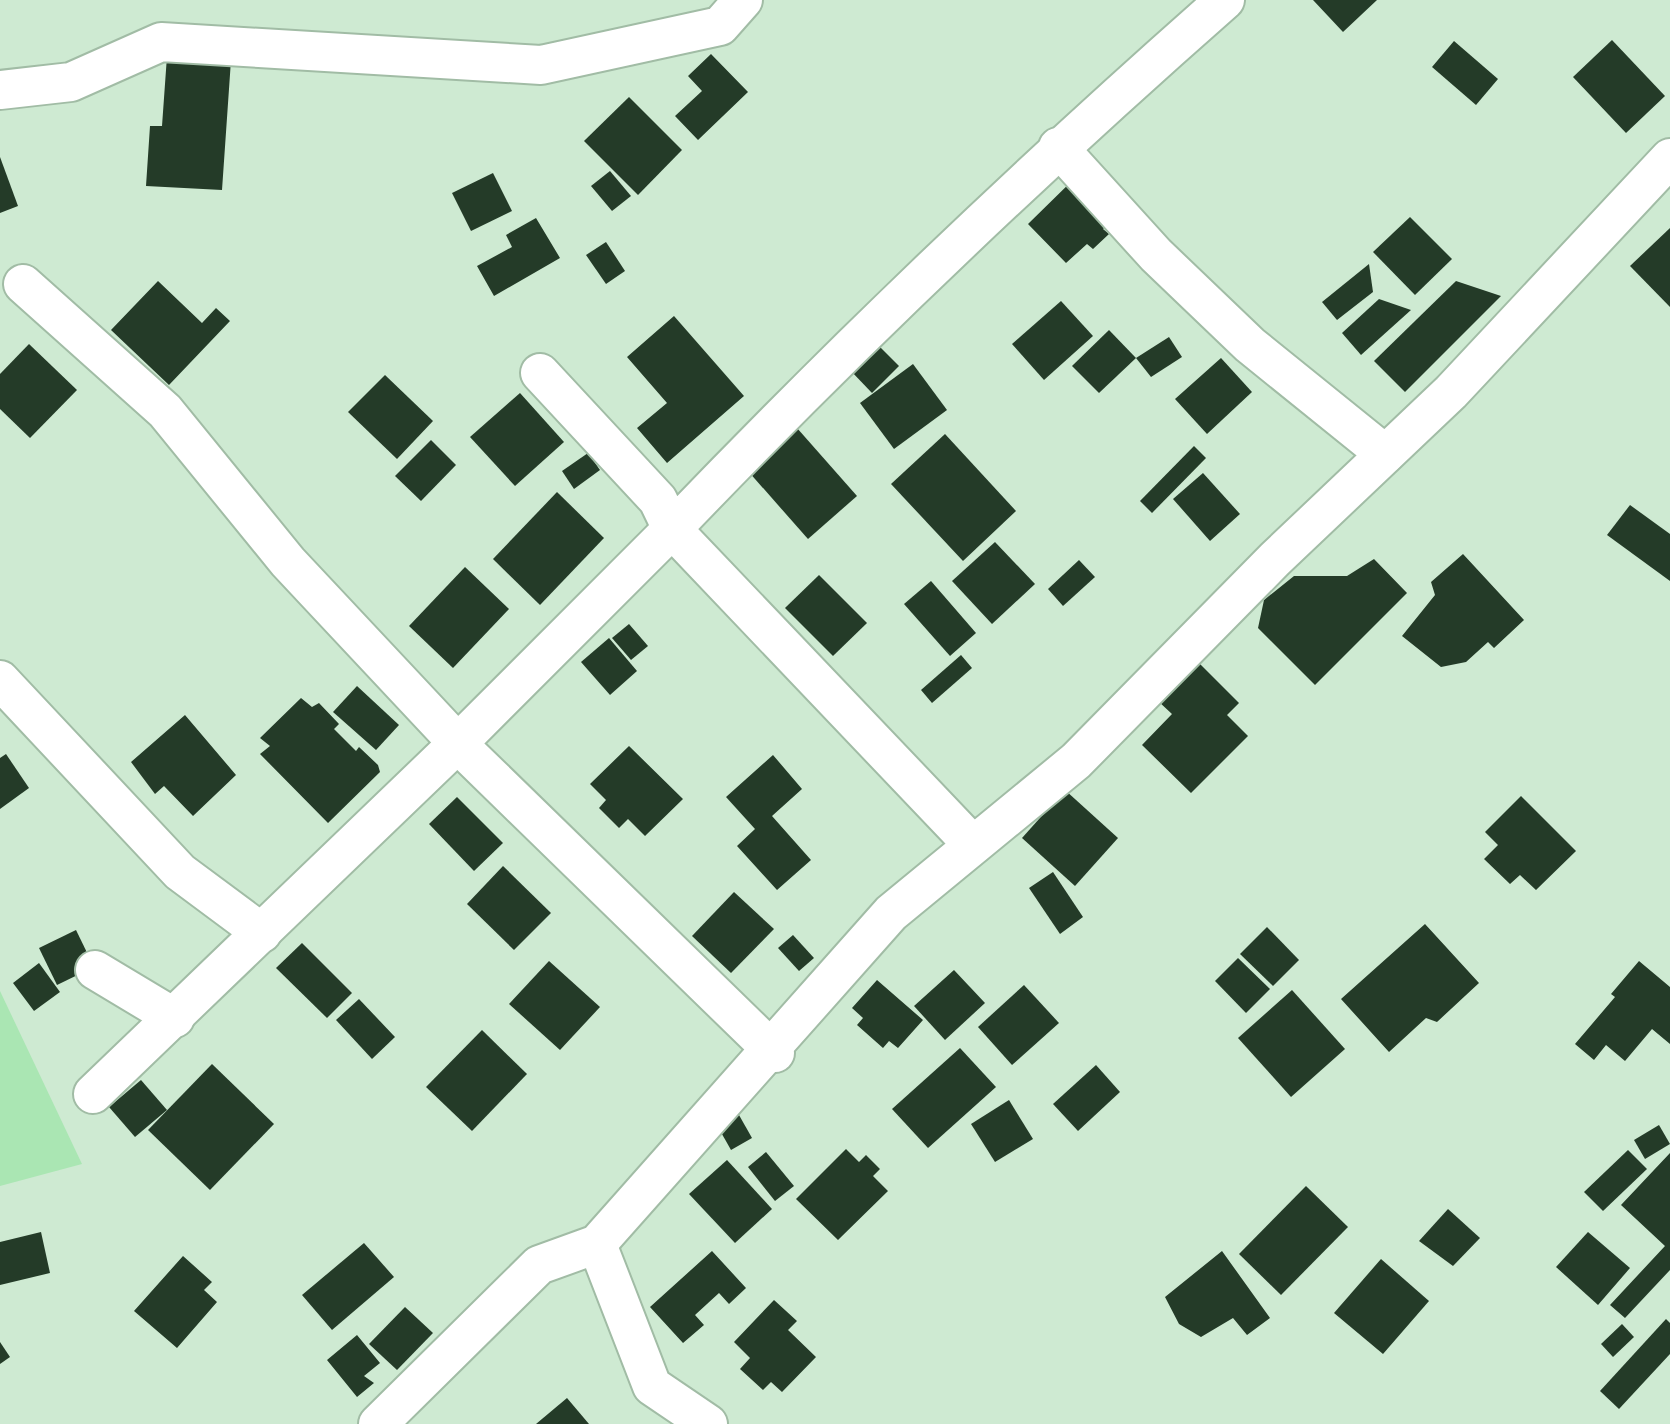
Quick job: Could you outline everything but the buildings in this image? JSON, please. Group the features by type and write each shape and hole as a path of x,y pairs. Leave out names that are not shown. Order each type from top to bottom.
{"street":[{"path":"0,90 71,82 161,42 541,65 720,26 743,0"},
{"path":"93,1094 458,743 672,529 802,393 1058,147 1225,0"},
{"path":"1058,147 1156,255 1250,345 1385,454"},
{"path":"378,1424 539,1265 597,1244 773,1051 891,913 1076,761 1275,559 1451,392 1670,158"},
{"path":"23,284 165,411 288,562 458,743 773,1051"},
{"path":"540,373 658,500 672,529 973,845"},
{"path":"0,680 180,872 262,933"},
{"path":"95,970 175,1018"},
{"path":"597,1244 652,1386 708,1424"}],"green space":[{"path":"0,991 82,1164 0,1186"}]}
